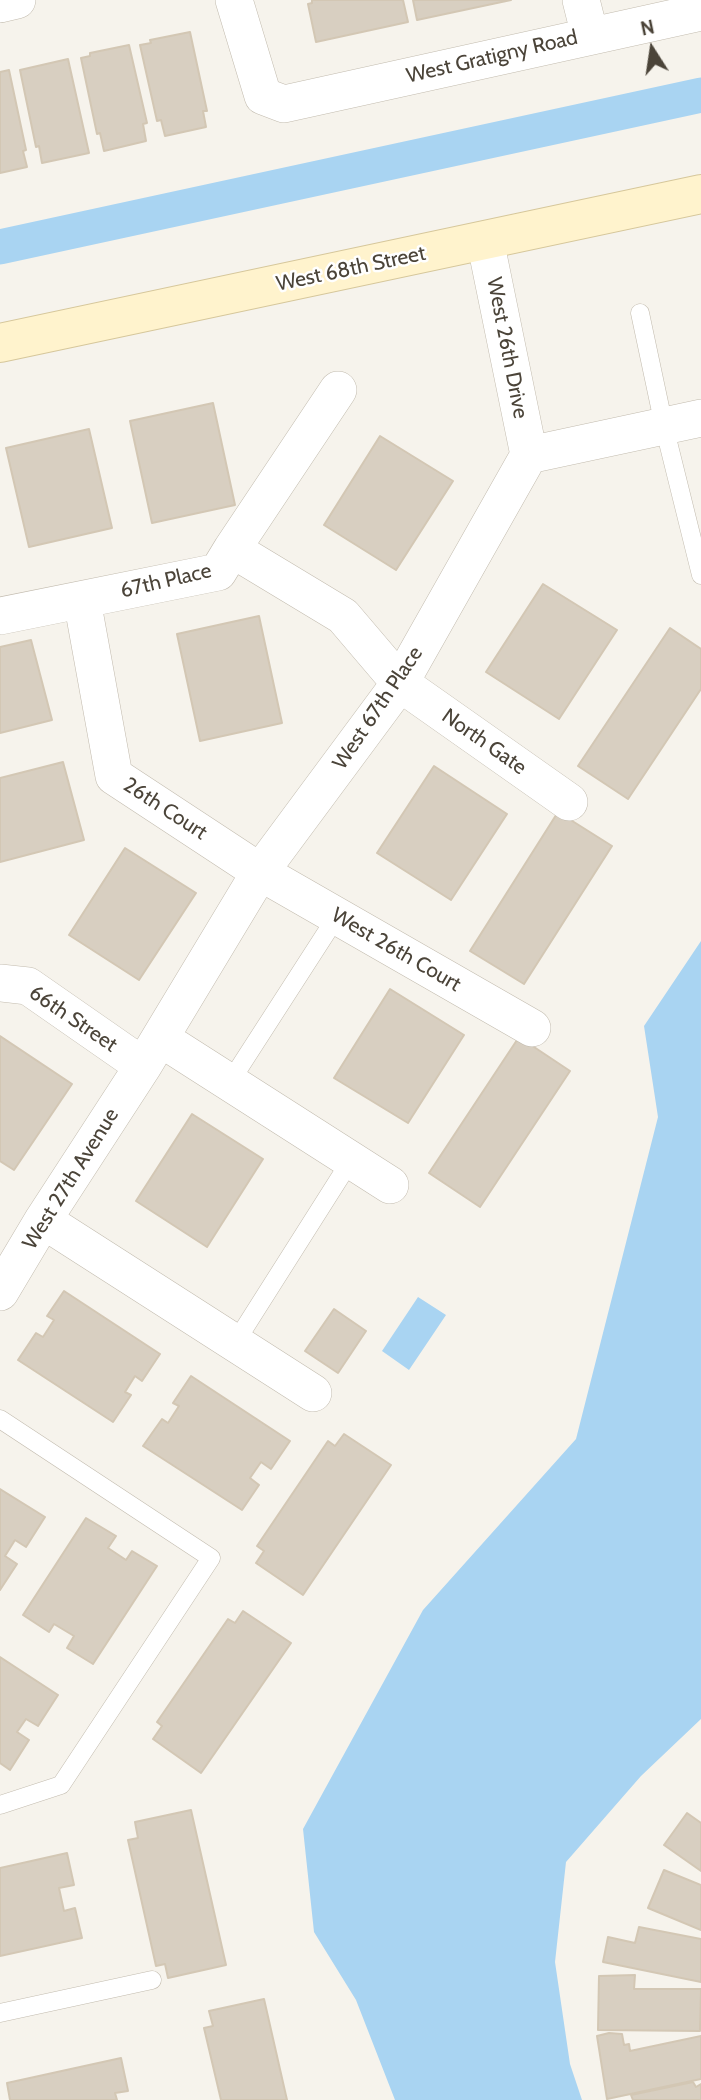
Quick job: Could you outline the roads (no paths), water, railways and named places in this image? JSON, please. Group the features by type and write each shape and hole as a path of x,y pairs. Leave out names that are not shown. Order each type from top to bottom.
{"main road":[{"name":"West 68th Street","path":"0,343 701,194"}],"street":[{"path":"0,4 17,0"},
{"name":"West Gratigny Road","path":"234,0 263,96 284,104 701,12"},
{"path":"581,0 590,36"},
{"name":"West 26th Drive","path":"485,240 529,455"},
{"path":"232,549 338,390"},
{"path":"529,455 701,418"},
{"name":"West 67th Place","path":"151,1052 261,872 400,683 529,455"},
{"name":"67th Place","path":"0,616 218,572 232,549 343,616 400,683"},
{"name":"26th Court","path":"82,600 114,776 261,872"},
{"name":"North Gate","path":"400,683 569,802"},
{"name":"West 26th Court","path":"261,872 532,1028"},
{"name":"66th Street","path":"0,983 28,986 151,1052"},
{"path":"151,1052 230,1082 390,1185"},
{"name":"West 27th Avenue","path":"0,1292 12,1245 43,1220 151,1052"},
{"path":"43,1220 313,1393"}],"lane":[{"path":"640,313 664,426 701,575"},
{"path":"230,1082 337,916"},
{"path":"235,1343 351,1160"},
{"path":"0,1419 211,1558 61,1784 0,1805"},
{"path":"0,2013 152,1980"}],"water":[{"path":"701,941 701,1719 641,1776 566,1862 555,1962 570,2064 582,2100 395,2100 356,2000 314,1932 303,1829 423,1610 576,1439 658,1117 644,1026"},
{"path":"418,1297 446,1315 409,1370 382,1351"}],"waterway":[{"path":"0,247 701,95"}]}
